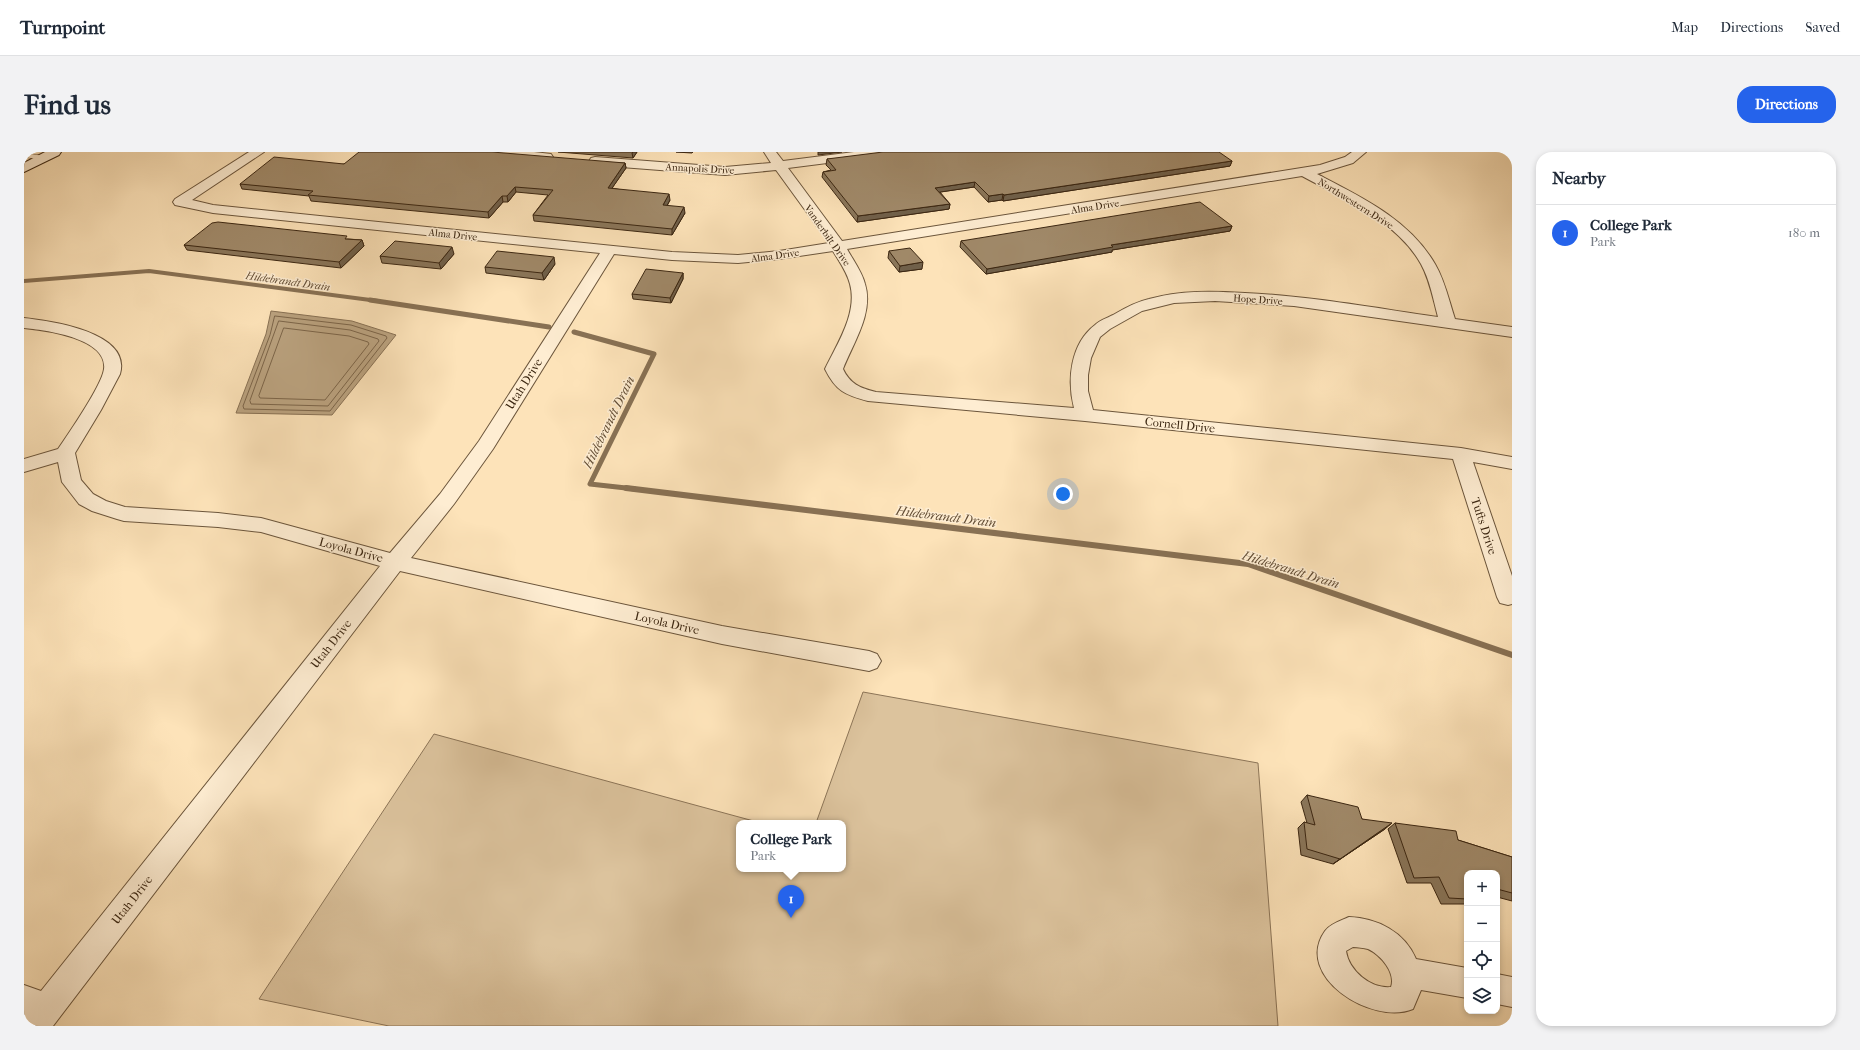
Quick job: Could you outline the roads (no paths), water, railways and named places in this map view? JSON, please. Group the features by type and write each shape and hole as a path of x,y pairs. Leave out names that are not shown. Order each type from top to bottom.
{"street":[{"name":"Alma Drive","path":"258,152 180,202 182,204 213,209 710,259 738,259 779,255 1304,172 1342,164 1360,152"},
{"path":"493,152 556,158"},
{"name":"Vanderbilt Drive","path":"770,152 838,246 855,274 860,297 854,323 834,369 841,384 848,389"},
{"name":"Annapolis Drive","path":"580,160 706,170 740,170 882,152"},
{"path":"24,168 49,155"},
{"name":"Northwestern Drive","path":"1304,172 1380,216 1399,230 1412,243 1428,264 1448,323"},
{"name":"Utah Drive","path":"35,1012 447,498 486,445 610,250"},
{"name":"Hope Drive","path":"1084,415 1079,390 1084,354 1090,339 1100,328 1140,306 1148,304 1190,297 1223,296 1259,298 1294,301 1512,332"},
{"path":"24,322 47,325 91,339 110,355 113,369 107,382 65,453 24,466"},
{"name":"Cornell Drive","path":"848,389 889,399 1084,415 1461,454 1512,463"},
{"name":"Loyola Drive","path":"65,453 72,482 86,499 99,506 124,514 218,520 261,525 395,562 722,635 869,662"},
{"name":"Tufts Drive","path":"1461,454 1508,597"},
{"path":"1406,972 1464,982"},
{"path":"1500,990 1512,992"}],"lane":[{"path":"24,155 49,155"}],"water":[{"path":"271,311 352,321 396,335 332,415 236,413 266,334"}],"waterway":[{"name":"Hildebrandt Drain","path":"24,281 149,271 378,301"},
{"name":"Hildebrandt Drain","path":"370,300 549,327"},
{"name":"Hildebrandt Drain","path":"574,332 654,354 590,484 626,488"},
{"name":"Hildebrandt Drain","path":"626,488 635,489"},
{"name":"Hildebrandt Drain","path":"626,488 1248,564 1512,655"}],"place":[{"name":"College Park","path":"791,918"}]}
